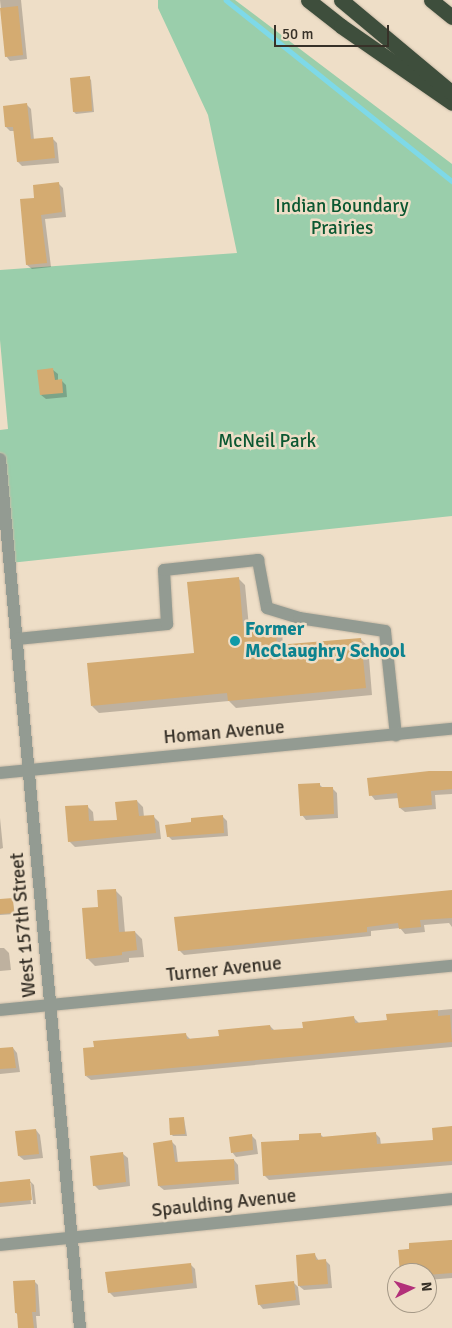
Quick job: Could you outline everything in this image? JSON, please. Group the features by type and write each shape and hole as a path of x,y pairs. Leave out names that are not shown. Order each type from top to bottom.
{"highway":[{"path":"308,0 452,103"},
{"path":"341,0 452,93"},
{"path":"431,0 452,17"}],"street":[{"name":"West 157th Street","path":"0,459 3,532 17,639 80,1328"},
{"path":"17,639 167,624 164,570 258,560 267,608 299,618 384,631 396,735"},
{"name":"Homan Avenue","path":"0,773 452,729"},
{"name":"Turner Avenue","path":"0,1010 452,966"},
{"name":"Spaulding Avenue","path":"0,1245 452,1199"}],"green space":[{"path":"158,0 235,0 452,164 452,516 10,563 0,459 0,430 8,429 0,340 0,270 237,253 208,115 158,8"}],"building":[{"path":"18,6 23,55 5,57 0,8"},
{"path":"90,76 92,111 73,112 70,78"},
{"path":"27,103 31,139 53,137 55,158 17,162 13,127 5,127 3,106"},
{"path":"59,182 62,212 41,215 47,263 26,265 20,199 34,198 33,185"},
{"path":"53,368 55,380 62,379 63,393 40,395 37,370"},
{"name":"Former McClaughry School","path":"239,577 243,626 275,623 277,645 361,638 366,688 228,701 227,693 91,706 87,663 194,653 187,582"},
{"path":"429,771 452,771 452,789 431,791 432,805 399,808 397,793 369,796 367,778"},
{"path":"320,783 320,787 333,787 334,814 300,816 298,784"},
{"path":"137,800 139,816 154,815 156,833 68,842 65,806 88,805 89,821 117,820 115,802"},
{"path":"223,815 224,833 167,837 165,825 191,822 191,818"},
{"path":"116,889 119,932 135,931 137,950 122,952 122,955 86,959 82,908 98,907 97,890"},
{"path":"452,890 452,918 420,920 421,927 399,929 398,923 367,927 367,932 178,951 174,917"},
{"path":"13,898 14,913 0,914 0,899"},
{"path":"438,1010 438,1016 450,1015 452,1042 85,1076 83,1048 94,1047 93,1041 186,1033 187,1039 219,1036 218,1030 270,1025 271,1030 303,1028 302,1022 354,1016 355,1023 387,1020 386,1014"},
{"path":"13,1047 16,1068 0,1069 0,1048"},
{"path":"184,1117 185,1134 170,1135 169,1118"},
{"path":"452,1126 452,1161 263,1176 261,1142 299,1140 299,1134 321,1133 321,1137 376,1132 377,1144 433,1140 432,1128"},
{"path":"36,1129 39,1154 18,1156 15,1131"},
{"path":"252,1134 253,1150 231,1153 229,1137"},
{"path":"172,1140 175,1162 234,1159 235,1180 158,1186 153,1143"},
{"path":"123,1152 126,1182 93,1186 90,1156"},
{"path":"30,1179 32,1200 0,1203 0,1182"},
{"path":"452,1240 452,1273 437,1274 437,1263 399,1263 398,1250 409,1249 409,1243"},
{"path":"315,1253 316,1260 326,1259 328,1284 298,1286 296,1255"},
{"path":"191,1263 193,1283 108,1293 105,1272"},
{"path":"35,1280 36,1312 32,1312 34,1328 18,1328 13,1281"},
{"path":"294,1281 296,1300 258,1305 255,1285"}],"waterway":[{"path":"226,0 452,181"}],"place":[{"name":"Former McClaughry School","path":"235,641"}],"park label":[{"name":"Indian Boundary Prairies","path":"342,218"},
{"name":"McNeil Park","path":"267,442"}]}
